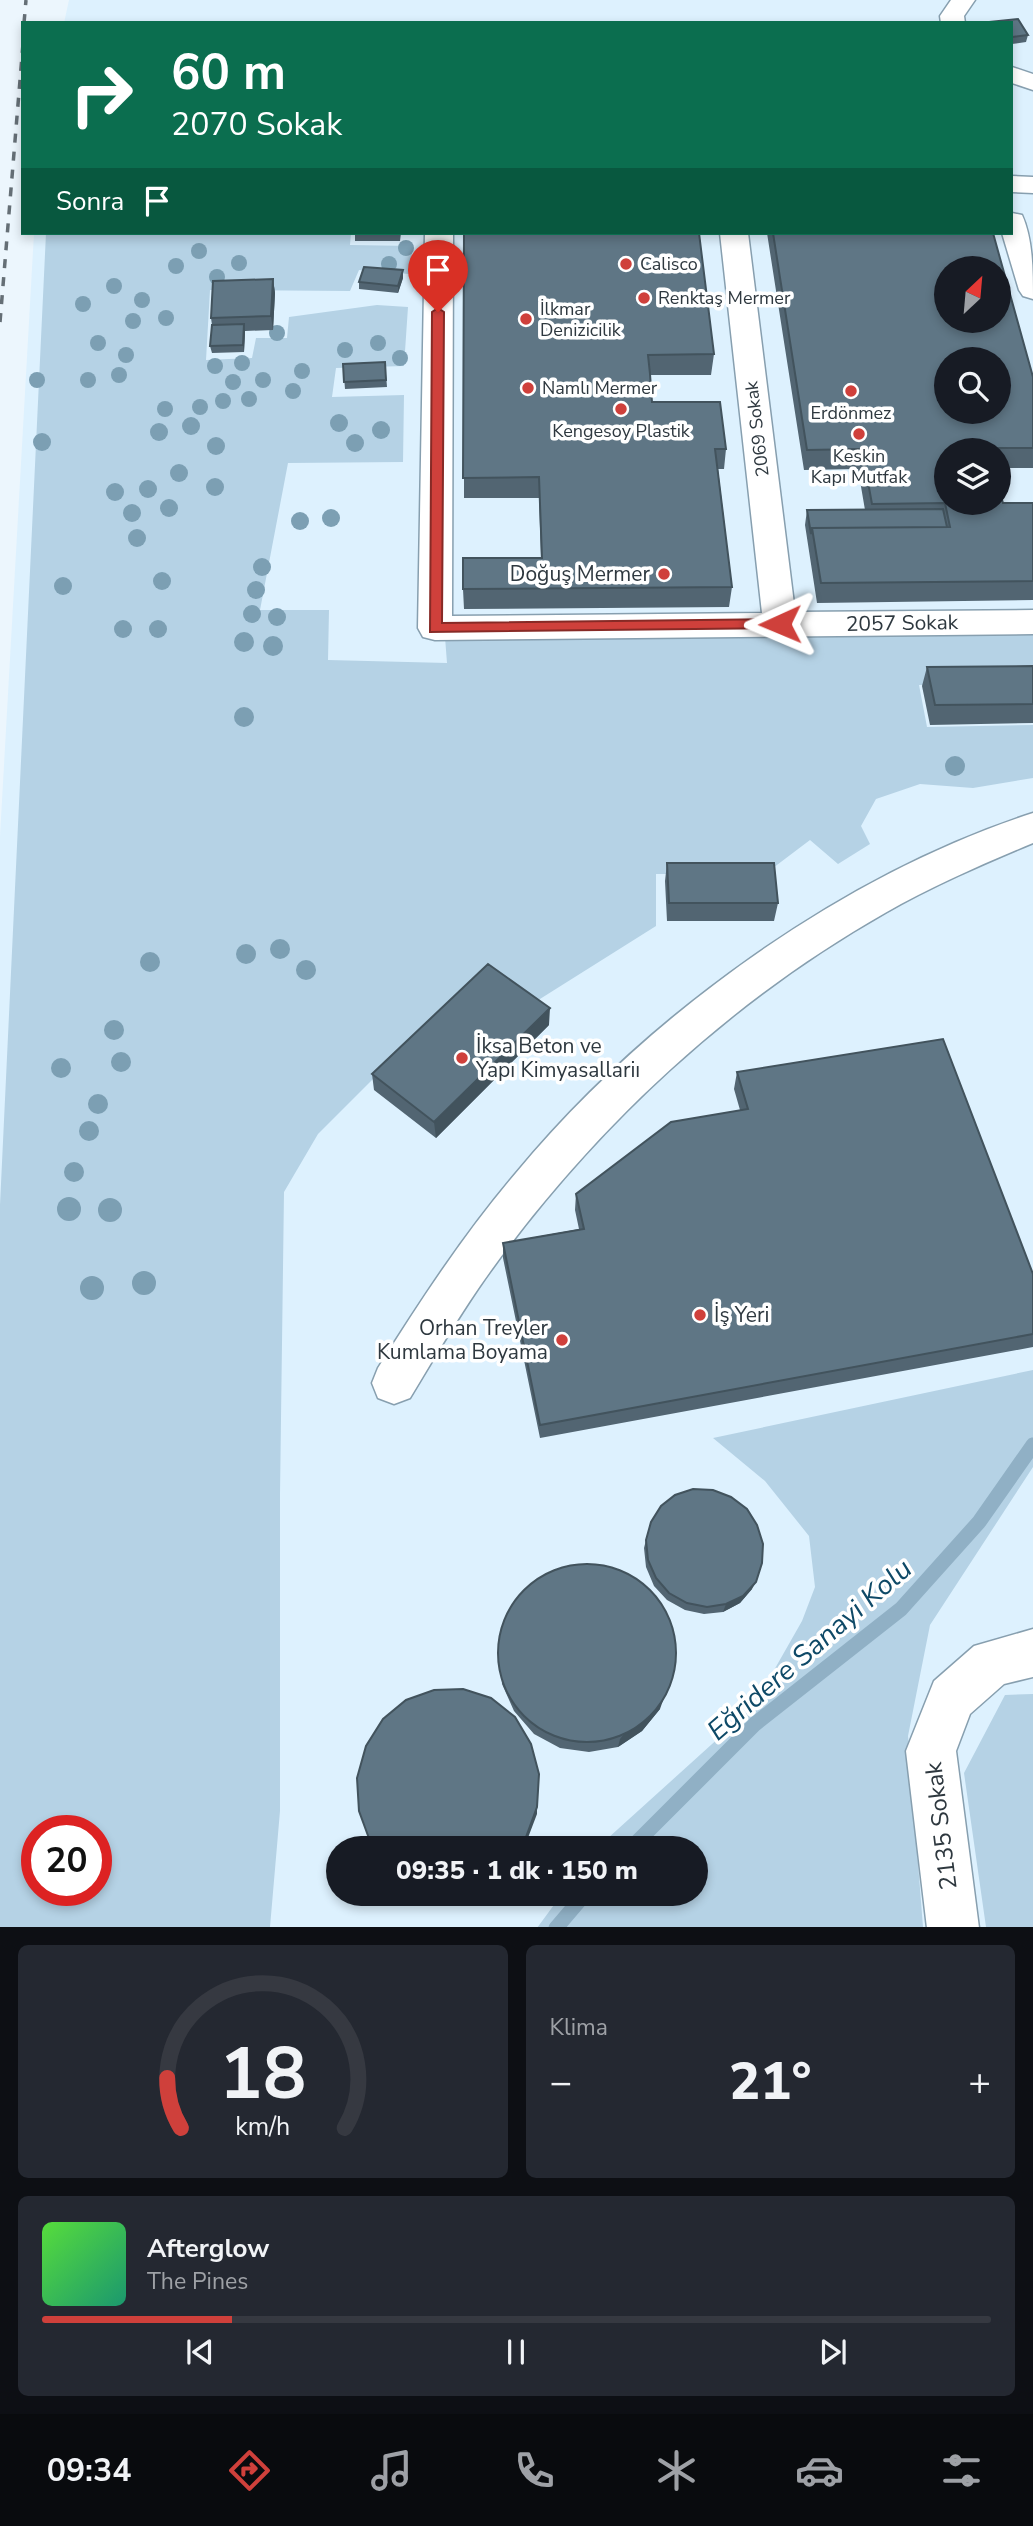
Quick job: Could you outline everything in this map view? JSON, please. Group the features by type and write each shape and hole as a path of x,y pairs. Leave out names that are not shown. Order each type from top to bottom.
{"street":[{"path":"953,21 952,16 963,0"},
{"path":"1013,75 1033,82"},
{"path":"1013,184 1033,185"},
{"path":"1013,224 1033,290"},
{"name":"2057 Sokak","path":"439,235 435,628 1033,622"},
{"name":"2069 Sokak","path":"734,235 780,624"},
{"path":"394,1383 477,1254 567,1143 663,1048 764,968 869,901 977,848 1033,827"},
{"name":"2135 Sokak","path":"953,1927 932,1751 951,1698 991,1663 1033,1653"}],"shaded area":[{"path":"69,0 1033,0 1033,1927 0,1927 0,836 34,235 1013,235 1013,21 64,21"},
{"path":"46,235 351,235 350,245 413,246 409,274 359,270 350,291 210,290 206,360 252,358 256,338 287,338 289,317 377,305 408,307 404,366 336,368 332,397 404,395 403,462 288,463 260,610 329,610 328,660 447,663 445,637 1033,634 1033,683 919,685 927,727 1033,725 1033,778 973,788 920,784 876,799 861,826 870,844 838,864 810,840 765,874 656,874 656,926 532,1004 375,1077 318,1134 284,1192 280,1811 270,1927 0,1927 0,1205"},
{"path":"1033,1370 1033,1467 930,1625 908,1736 923,1927 538,1927 553,1906 708,1906 708,1836 610,1836 753,1707 802,1621 815,1587 809,1536 765,1481 713,1438"},
{"path":"1033,1694 1033,1927 986,1927 964,1773 1005,1695"}],"building":[{"path":"1018,19 1028,35 1013,37 1013,21 999,21"},
{"path":"464,235 699,235 714,354 648,355 652,402 720,402 726,449 715,449 732,587 463,589 463,558 542,558 539,477 463,478"},
{"path":"773,235 994,235 999,256 934,256 934,333 1011,333 1012,301 1033,377 1033,448 1011,448 1011,438 934,438 934,503 872,504 862,449 807,450"},
{"path":"364,267 403,270 398,286 359,282"},
{"path":"273,279 271,316 211,318 213,281"},
{"path":"244,324 243,345 210,346 212,325"},
{"path":"385,362 386,380 344,382 343,364"},
{"path":"1011,503 1033,503 1033,581 821,583 812,528 950,527 948,515 1011,515"},
{"path":"934,509 934,515 944,515 947,527 812,528 811,534 807,510"},
{"path":"1033,666 1033,704 935,705 927,667"},
{"path":"667,863 774,863 778,903 669,903"},
{"name":"İksa Beton ve Yapı Kimyasallariı","path":"488,964 550,1008 434,1122 372,1074"},
{"path":"943,1039 1033,1274 1033,1334 540,1425 503,1243 584,1229 576,1194 671,1122 748,1109 737,1072"},
{"path":"693,1489 713,1490 731,1497 747,1509 757,1525 763,1544 762,1563 756,1582 743,1596 726,1604 707,1607 687,1603 669,1593 656,1578 648,1560 646,1540 651,1522 661,1506 675,1495"},
{"path":"587,1564 621,1571 650,1590 669,1619 676,1653 669,1687 650,1716 621,1735 587,1742 553,1735 524,1716 505,1687 498,1653 505,1619 524,1590 553,1571"},
{"path":"463,1689 491,1698 515,1717 531,1744 539,1774 537,1807 526,1836 368,1836 359,1811 357,1778 366,1746 383,1719 406,1700 434,1690"}],"waterway":[{"name":"Eğridere Sanayi Kolu","path":"643,1836 755,1724 901,1609 979,1522 1033,1445"},
{"name":"Eğridere Sanayi Kolu","path":"557,1927 575,1906"}],"railway":[{"path":"24,21 26,0"},
{"path":"0,322 21,68"}],"place":[{"name":"Calisco","path":"626,264"},
{"name":"Renktaş Mermer","path":"644,298"},
{"name":"İlkmar Denizicilik","path":"526,319"},
{"name":"Namlı Mermer","path":"528,388"},
{"name":"Erdönmez","path":"851,391"},
{"name":"Kengesoy Plastik","path":"621,409"},
{"name":"Keskin Kapı Mutfak","path":"859,434"},
{"name":"Doğuş Mermer","path":"664,574"},
{"name":"İksa Beton ve Yapı Kimyasallariı","path":"462,1058"},
{"name":"İş Yeri","path":"700,1315"},
{"name":"Orhan Treyler Kumlama Boyama","path":"562,1340"}],"route":[{"path":"438,312 435,628 780,624"}]}
